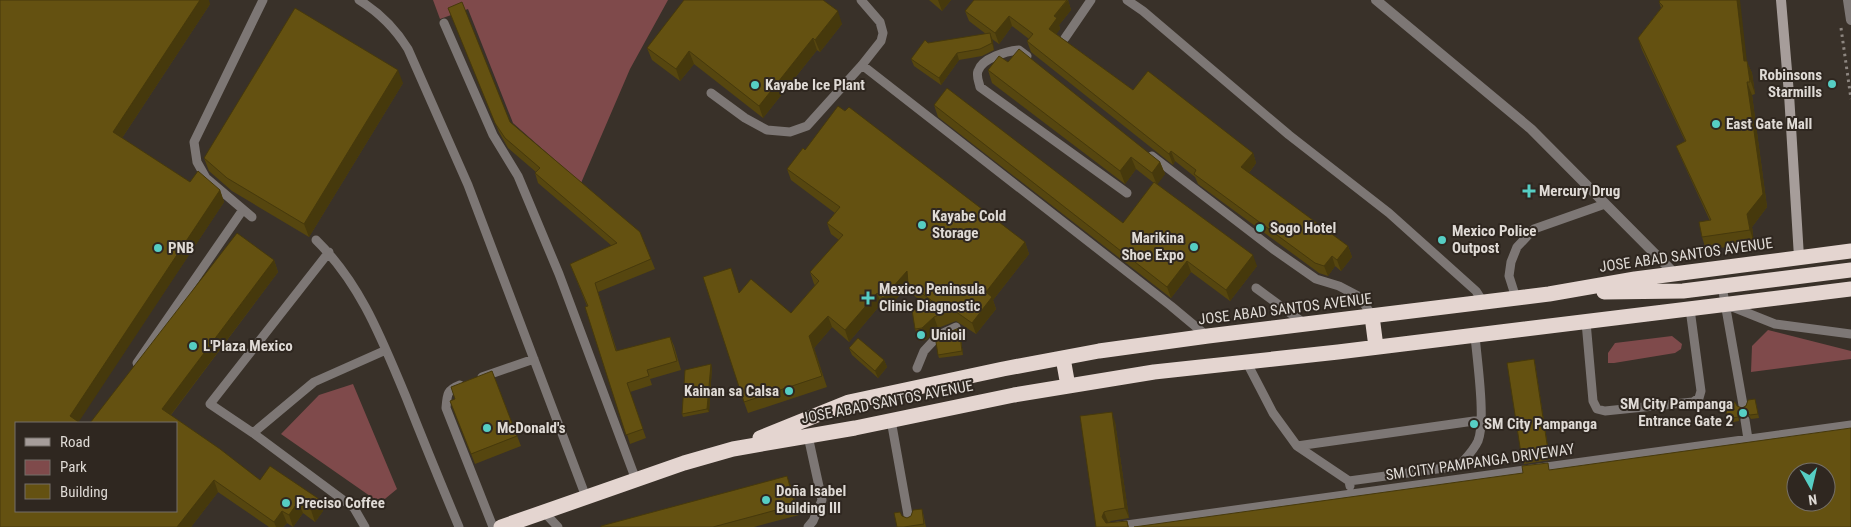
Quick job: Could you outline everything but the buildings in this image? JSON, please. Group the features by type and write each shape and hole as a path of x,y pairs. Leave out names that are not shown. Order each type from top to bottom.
{"highway":[{"name":"JOSE ABAD SANTOS AVENUE","path":"734,449 849,402 1003,368 1208,336 1549,294 1635,279 1851,251"},
{"path":"1549,294 1684,291 1851,270"},
{"name":"JOSE ABAD SANTOS AVENUE","path":"501,527 684,463 734,449 1068,386 1154,372 1475,336 1851,289"},
{"path":"1372,316 1376,347"},
{"path":"1063,358 1068,386"}],"street":[{"path":"1376,0 1530,129 1675,274"},
{"path":"1781,0 1799,257"},
{"path":"1848,0 1851,20"}],"lane":[{"path":"252,217 242,211 206,178 197,162 194,142 263,0"},
{"path":"359,0 375,9 398,32 408,48 468,185 586,497"},
{"path":"711,93 745,118 767,130 790,132 807,126 881,41 883,33 880,22 860,0"},
{"path":"1065,38 1091,0"},
{"path":"1127,0 1289,135 1389,213 1476,291 1483,302"},
{"path":"444,23 494,135 518,176 556,265 636,480"},
{"path":"1034,62 1019,50 1008,51 983,63 978,69 977,74 980,87 1127,194"},
{"path":"862,65 1208,336"},
{"path":"1147,152 1316,280 1339,286 1360,297 1372,316"},
{"path":"1516,298 1509,276 1511,262 1517,247 1534,229 1605,204"},
{"path":"129,375 242,211"},
{"path":"316,240 329,252 358,291 386,350 459,527"},
{"path":"329,252 210,404 253,433 354,508 365,527"},
{"path":"1722,286 1743,405"},
{"path":"1256,288 1305,324"},
{"path":"1725,304 1775,324 1851,334"},
{"path":"1586,322 1593,401 1597,409 1606,411 1693,402 1698,398 1701,391 1690,308"},
{"path":"917,368 924,351 939,336 956,327"},
{"path":"1246,361 1273,413 1297,446 1349,482 1459,466 1472,451 1479,440 1481,420 1475,336"},
{"path":"253,433 314,382 386,350"},
{"path":"493,527 446,408 447,395 452,388 534,359"},
{"path":"891,420 908,515"},
{"path":"1297,446 1481,420"},
{"path":"1745,420 1748,439"},
{"name":"SM CITY PAMPANGA DRIVEWAY","path":"1112,527 1851,425"},
{"path":"808,436 822,500 813,521 808,527"},
{"path":"1349,482 1351,494"},
{"path":"544,512 558,527"}],"path":[{"path":"1840,27 1851,99"}],"green space":[{"path":"433,0 668,0 630,69 581,183 513,123 468,9 440,19"},
{"path":"1768,330 1851,351 1851,359 1751,372 1752,346"},
{"path":"1672,336 1682,344 1681,349 1675,353 1608,363 1608,353 1615,343"},
{"path":"353,384 397,489 380,503 281,434 319,395"}],"place":[{"name":"Robinsons Starmills","path":"1832,84"},
{"name":"Kayabe Ice Plant","path":"755,85"},
{"name":"East Gate Mall","path":"1716,124"},
{"name":"Mercury Drug","path":"1529,191"},
{"name":"Kayabe Cold Storage","path":"922,225"},
{"name":"Sogo Hotel","path":"1260,228"},
{"name":"Mexico Police Outpost","path":"1442,240"},
{"name":"Marikina Shoe Expo","path":"1194,247"},
{"name":"PNB","path":"158,248"},
{"name":"Mexico Peninsula Clinic Diagnostic","path":"868,298"},
{"name":"Unioil","path":"921,335"},
{"name":"L'Plaza Mexico","path":"193,346"},
{"name":"Kainan sa Calsa","path":"789,391"},
{"name":"SM City Pampanga Entrance Gate 2","path":"1743,413"},
{"name":"SM City Pampanga","path":"1474,424"},
{"name":"McDonald's","path":"487,428"},
{"name":"Doña Isabel Building III","path":"766,500"},
{"name":"Preciso Coffee","path":"286,503"}]}
